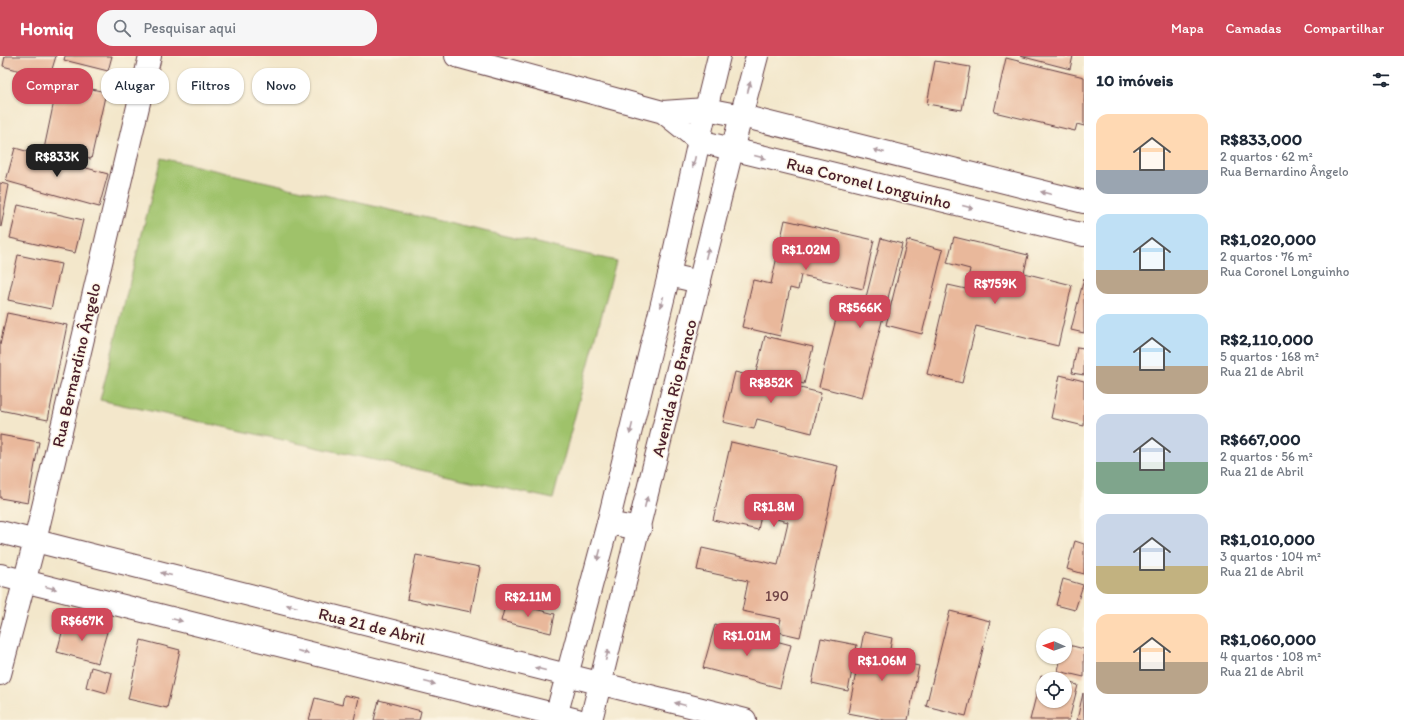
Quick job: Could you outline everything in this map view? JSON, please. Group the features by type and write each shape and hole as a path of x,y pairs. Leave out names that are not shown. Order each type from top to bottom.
{"street":[{"name":"Rua Bernardino Ângelo","path":"0,674 35,541 150,56"},
{"name":"Rua Coronel Longuinho","path":"456,56 663,112 706,110 742,116 1084,202"},
{"name":"Avenida Rio Branco","path":"555,718 608,523 669,274 706,110 720,56"},
{"name":"Avenida Rio Branco","path":"591,720 640,529 732,150 757,56"},
{"name":"Rua Coronel Longuinho","path":"663,112 699,141 1084,235"},
{"path":"896,190 900,156"},
{"path":"669,274 700,282"},
{"path":"608,523 640,529"},
{"name":"Rua 21 de Abril","path":"0,532 745,720"},
{"path":"0,575 555,718 577,720"}],"green space":[{"path":"161,158 616,261 553,499 100,400"}],"building":[{"path":"5,56 56,56 52,68 12,69 3,66"},
{"path":"65,56 112,56 109,68 101,68 101,69 64,60"},
{"path":"1020,56 1073,56 1070,69"},
{"path":"1006,58 1084,77 1084,126 1077,124 1075,131 994,112"},
{"path":"935,61 970,67 962,110 927,104"},
{"path":"93,89 101,91 101,104 103,104 91,159 44,149 53,104 93,104"},
{"path":"15,148 108,174 99,207 6,181"},
{"path":"0,183 9,185 1,227 0,227"},
{"path":"18,205 83,220 75,253 10,238"},
{"path":"785,220 874,240 863,289 801,275 798,290 790,288 780,336 742,327 753,280 771,284"},
{"path":"954,237 1028,255 1024,273 1072,285 1058,346 976,326 962,383 927,374 948,285 966,289 970,269 947,263"},
{"path":"881,238 902,244 862,398 819,387 839,307 862,313"},
{"path":"907,240 943,250 922,334 886,325"},
{"path":"18,255 61,264 51,309 8,300"},
{"path":"1084,278 1084,333 1071,330"},
{"path":"7,313 67,325 48,420 0,410 0,345"},
{"path":"765,336 813,347 804,384 756,372"},
{"path":"1077,347 1084,348 1084,375 1072,373"},
{"path":"735,372 821,393 812,433 757,419 754,429 723,422"},
{"path":"1060,375 1084,381 1084,426 1051,418"},
{"path":"0,435 39,442 28,503 0,498"},
{"path":"731,442 838,466 800,637 778,632 781,619 742,611 748,581 697,570 702,548 778,565 788,522 761,515 758,530 713,520"},
{"path":"1075,541 1084,544 1084,574 1067,569"},
{"path":"416,555 480,567 471,612 407,599"},
{"path":"1063,579 1083,585 1075,610 1056,605"},
{"path":"506,602 555,614 551,633 501,621"},
{"path":"950,611 990,621 966,716 926,706"},
{"path":"65,621 107,632 98,663 57,652"},
{"path":"715,625 791,645 780,688 703,668"},
{"path":"864,632 892,638 888,660 919,666 908,720 885,720 848,713"},
{"path":"821,638 857,645 848,691 812,683"},
{"path":"141,640 180,650 167,708 128,699"},
{"path":"1072,646 1084,649 1084,677 1072,674 1072,672 1058,671 1060,664 1072,664"},
{"path":"91,667 112,673 107,693 86,687"},
{"path":"1072,684 1078,685 1069,720 1030,720 1036,696 1036,708 1072,708"},
{"path":"1083,693 1084,720 1077,720"},
{"path":"344,695 359,698 354,720 309,720 315,698 342,705"},
{"path":"379,700 421,711 419,720 374,720"}]}
